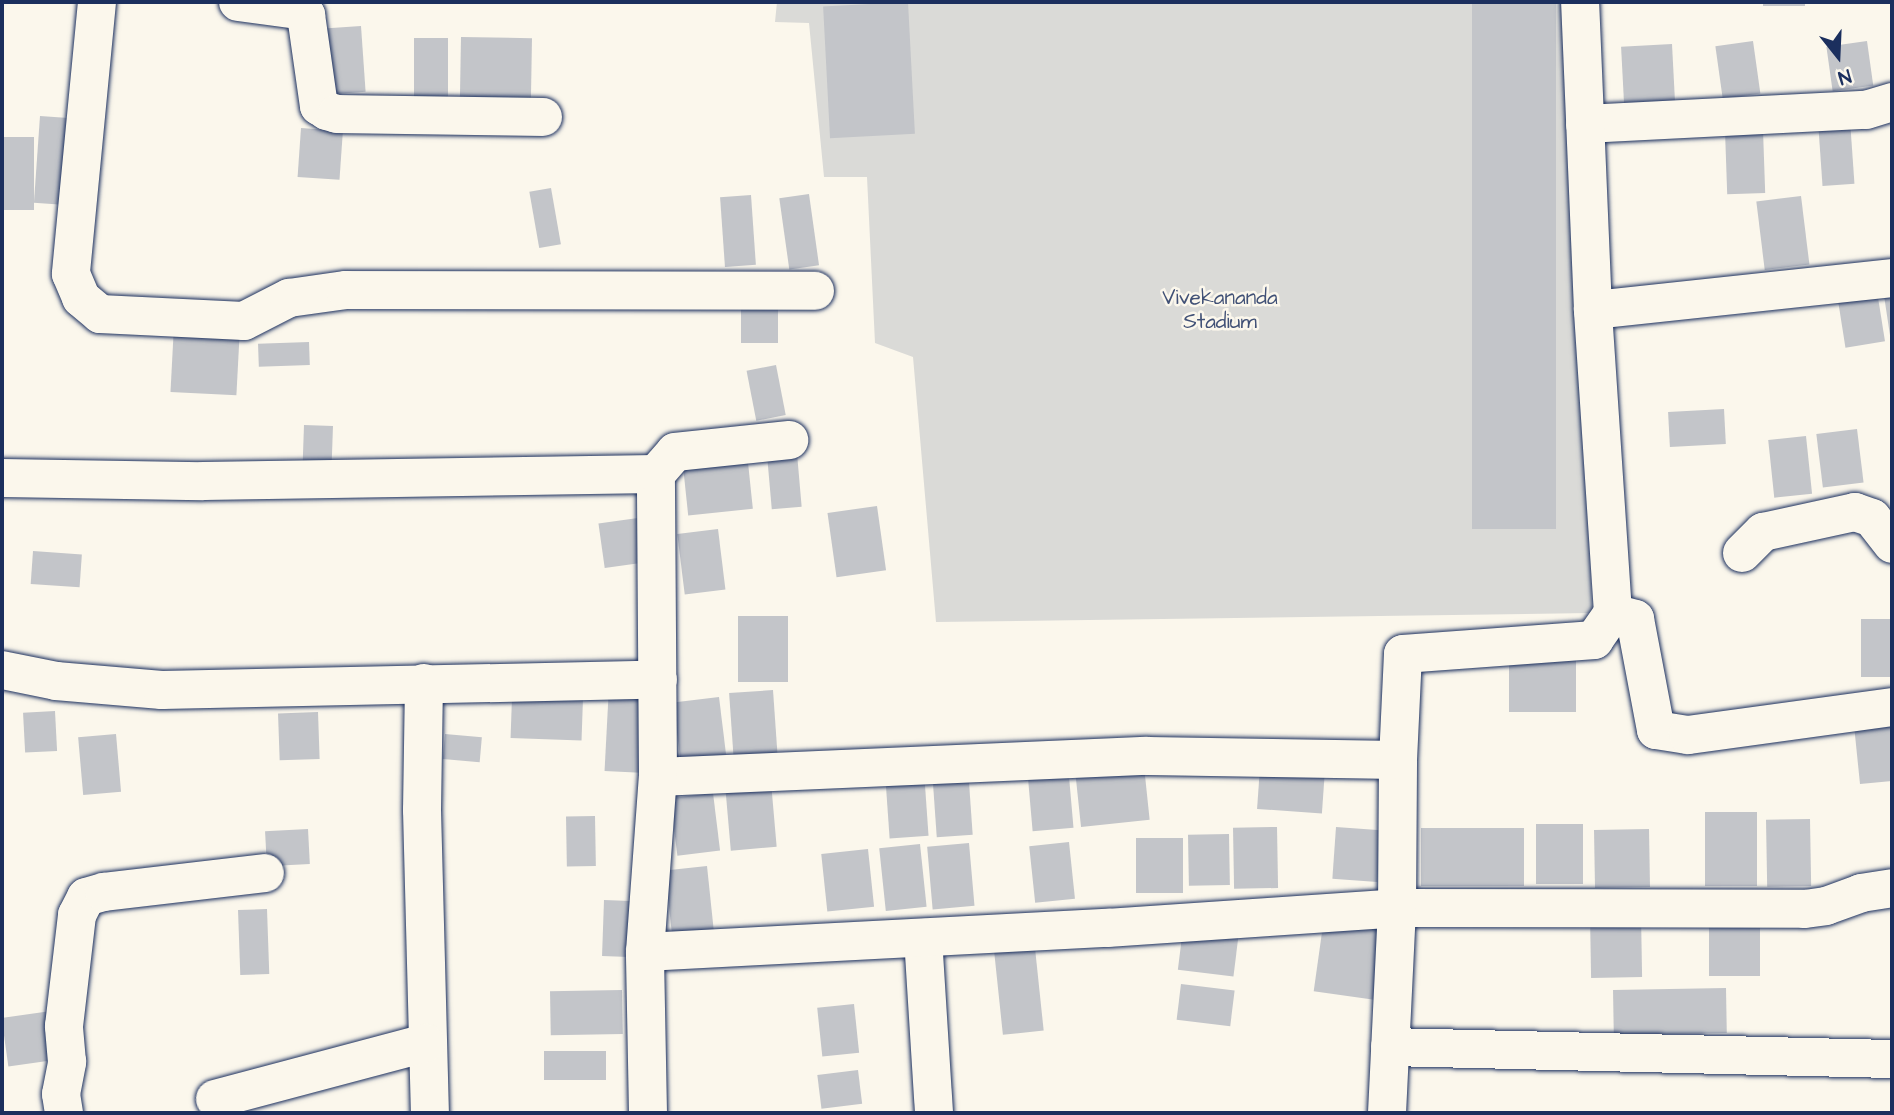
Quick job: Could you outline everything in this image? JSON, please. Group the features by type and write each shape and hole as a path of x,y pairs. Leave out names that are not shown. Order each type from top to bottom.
{"street":[{"path":"96,2 71,274 81,298 100,314 244,321 289,298 346,290 815,292"},
{"path":"238,2 299,10 306,16 319,106 327,111 337,114 543,117"},
{"path":"1387,1113 1397,908 1398,760 1403,654 1594,640 1613,613 1593,310 1580,2"},
{"path":"1585,124 1866,110 1892,102"},
{"path":"1593,310 1892,278"},
{"path":"648,1113 645,952 658,777 656,474 675,452 789,440"},
{"path":"2,478 203,481 656,474"},
{"path":"1742,553 1763,532 1854,512 1872,518 1892,544"},
{"path":"1613,613 1635,619 1656,730 1688,735 1892,707"},
{"path":"2,670 56,681 162,690 424,682 658,680"},
{"path":"424,682 422,810 426,1043 430,1113"},
{"path":"658,777 1147,756 1398,760"},
{"path":"64,1113 61,1094 67,1062 64,1026 77,915 86,897 104,892 265,873"},
{"path":"645,952 923,938 1397,908 1805,909 1825,906 1861,893 1892,888"},
{"path":"923,938 934,1113"},
{"path":"215,1099 426,1043"},
{"path":"1390,1047 1892,1059"}],"green space":[{"name":"Vivekananda Stadium","path":"777,2 1571,2 1592,613 936,622 913,357 875,343 867,177 824,177 809,23 775,22"}],"building":[{"path":"908,2 915,134 830,138 823,6"},
{"path":"1472,2 1556,2 1556,529 1472,529"},
{"path":"1763,2 1805,2 1805,6 1763,6"},
{"path":"361,26 366,92 329,94 324,29"},
{"path":"461,37 532,38 531,98 460,97"},
{"path":"414,38 448,38 448,99 414,99"},
{"path":"1753,41 1760,93 1723,99 1715,46"},
{"path":"1867,41 1873,86 1833,91 1826,47"},
{"path":"1672,44 1675,101 1624,104 1621,47"},
{"path":"40,116 72,118 66,205 34,203"},
{"path":"1850,120 1854,184 1823,186 1818,122"},
{"path":"301,128 343,131 339,180 298,177"},
{"path":"1763,130 1765,193 1727,194 1725,131"},
{"path":"2,137 34,137 34,210 2,210"},
{"path":"551,188 561,244 539,248 529,192"},
{"path":"809,194 819,265 789,269 779,198"},
{"path":"751,195 756,265 725,267 720,197"},
{"path":"1801,196 1809,264 1765,270 1756,201"},
{"path":"1892,288 1892,341 1891,342 1883,289"},
{"path":"1877,291 1885,341 1845,348 1837,297"},
{"path":"741,297 778,297 778,343 741,343"},
{"path":"174,325 240,328 236,395 170,392"},
{"path":"309,342 310,365 259,367 258,344"},
{"path":"776,365 786,415 756,421 747,371"},
{"path":"1724,409 1726,444 1670,447 1668,412"},
{"path":"304,425 333,426 331,477 302,476"},
{"path":"1857,429 1864,483 1823,488 1816,434"},
{"path":"1806,436 1812,494 1774,498 1768,440"},
{"path":"796,442 802,507 772,509 766,445"},
{"path":"747,453 753,509 688,515 682,460"},
{"path":"877,506 886,570 837,577 827,513"},
{"path":"645,517 651,562 605,568 598,524"},
{"path":"718,529 725,590 685,595 677,534"},
{"path":"33,551 82,554 80,587 31,584"},
{"path":"738,616 788,616 788,682 738,682"},
{"path":"1861,619 1892,619 1892,677 1861,677"},
{"path":"1509,651 1576,651 1576,712 1509,712"},
{"path":"609,686 645,688 641,773 605,771"},
{"path":"773,690 778,756 734,759 729,693"},
{"path":"512,697 583,699 582,740 511,738"},
{"path":"719,697 726,755 680,760 673,703"},
{"path":"55,711 57,751 25,753 23,713"},
{"path":"318,712 320,759 280,760 278,713"},
{"path":"1892,721 1892,781 1860,784 1854,725"},
{"path":"116,734 121,792 83,795 78,737"},
{"path":"445,734 482,737 480,762 443,759"},
{"path":"1068,765 1073,828 1033,831 1027,769"},
{"path":"1144,766 1150,820 1081,827 1075,773"},
{"path":"1260,767 1325,772 1322,813 1257,809"},
{"path":"968,768 973,835 937,837 932,771"},
{"path":"924,771 929,836 890,839 885,774"},
{"path":"771,782 777,847 731,851 725,786"},
{"path":"713,793 720,851 677,856 670,798"},
{"path":"1705,812 1757,812 1757,886 1705,886"},
{"path":"595,816 596,866 567,866 566,817"},
{"path":"1810,819 1811,886 1767,887 1766,820"},
{"path":"1536,824 1583,824 1583,884 1536,884"},
{"path":"1277,827 1278,888 1234,889 1233,828"},
{"path":"1336,827 1381,830 1377,882 1332,879"},
{"path":"1421,828 1524,828 1524,886 1421,886"},
{"path":"308,829 310,864 267,866 265,831"},
{"path":"1649,829 1650,887 1595,888 1594,830"},
{"path":"1229,834 1230,885 1189,886 1188,835"},
{"path":"1136,838 1183,838 1183,893 1136,893"},
{"path":"1069,842 1075,899 1035,903 1029,846"},
{"path":"969,843 974,906 933,909 927,847"},
{"path":"920,844 927,907 886,911 879,848"},
{"path":"868,849 874,907 827,912 821,854"},
{"path":"707,866 714,930 672,934 665,870"},
{"path":"604,900 631,901 629,957 602,956"},
{"path":"267,909 269,974 240,975 238,910"},
{"path":"1641,914 1642,977 1591,978 1590,915"},
{"path":"1324,918 1384,926 1374,1000 1314,991"},
{"path":"1709,918 1760,918 1760,976 1709,976"},
{"path":"1183,928 1239,935 1233,977 1178,970"},
{"path":"1035,948 1044,1031 1003,1035 994,952"},
{"path":"1181,984 1235,991 1230,1026 1177,1020"},
{"path":"1726,988 1727,1033 1614,1035 1613,990"},
{"path":"622,990 623,1034 551,1035 550,991"},
{"path":"854,1004 859,1053 822,1057 817,1008"},
{"path":"58,1010 65,1059 8,1066 2,1018"},
{"path":"544,1051 606,1051 606,1080 544,1080"},
{"path":"858,1070 862,1104 821,1109 817,1075"}]}
